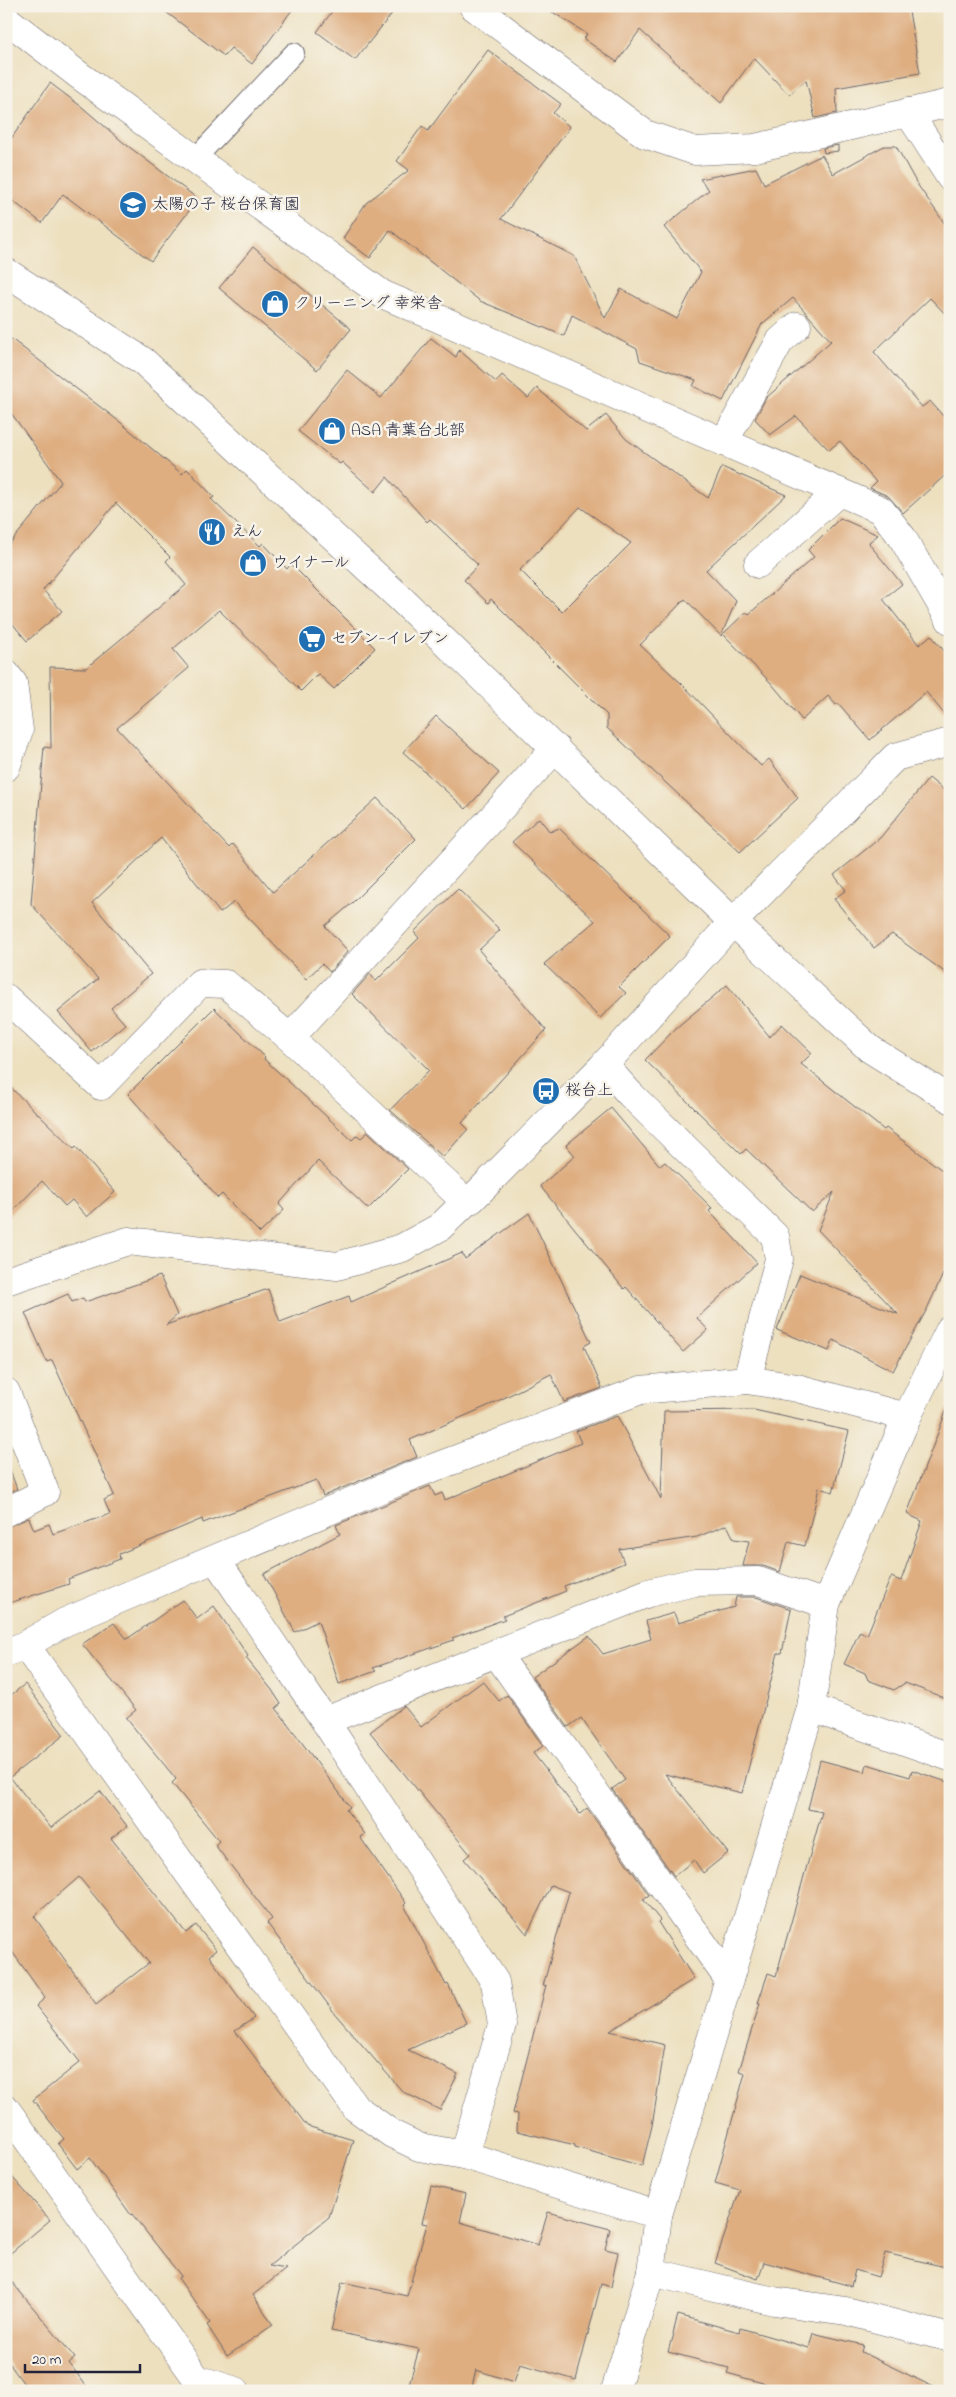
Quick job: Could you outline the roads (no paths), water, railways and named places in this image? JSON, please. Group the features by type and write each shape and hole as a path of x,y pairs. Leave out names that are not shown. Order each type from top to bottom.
{"street":[{"path":"473,6 646,134 695,151 755,148 950,103"},
{"path":"6,19 80,76 382,294 881,510 902,537 950,620"},
{"path":"908,112 950,178"},
{"path":"6,272 143,361 399,597 733,922 870,1049 950,1099"},
{"path":"724,442 780,342 797,326"},
{"path":"758,564 839,492"},
{"path":"6,674 13,684 20,730 6,767"},
{"path":"6,1281 128,1240 337,1266 402,1248 440,1227 466,1202 472,1199 604,1064 733,922 895,757 950,742"},
{"path":"290,1038 556,748"},
{"path":"6,998 101,1086 200,983 226,984 290,1038 466,1202"},
{"path":"604,1064 630,1094 775,1236 779,1259 747,1380"},
{"path":"615,2391 651,2272 658,2215 811,1708 826,1604 907,1417 950,1329"},
{"path":"658,2215 464,2155 419,2147 392,2134 356,2108 16,1649 65,1622 414,1475 640,1390 747,1380 797,1388 907,1417"},
{"path":"6,1392 45,1492 6,1512"},
{"path":"216,1560 325,1720 495,1982 502,2025 464,2155"},
{"path":"325,1720 648,1593 695,1582 758,1581 826,1604"},
{"path":"496,1653 729,1980"},
{"path":"811,1708 950,1757"},
{"path":"6,2109 196,2385 236,2391"},
{"path":"651,2272 774,2301 846,2311 950,2338"}],"lane":[{"path":"195,159 294,53"}],"place":[{"name":"太陽の子 桜台保育園","path":"133,205"},
{"name":"クリーニング 幸栄舎","path":"275,304"},
{"name":"ASA 青葉台北部","path":"332,431"},
{"name":"えん","path":"212,532"},
{"name":"ウイナール","path":"253,563"},
{"name":"セブン-イレブン","path":"312,639"},
{"name":"桜台上","path":"546,1091"}]}
